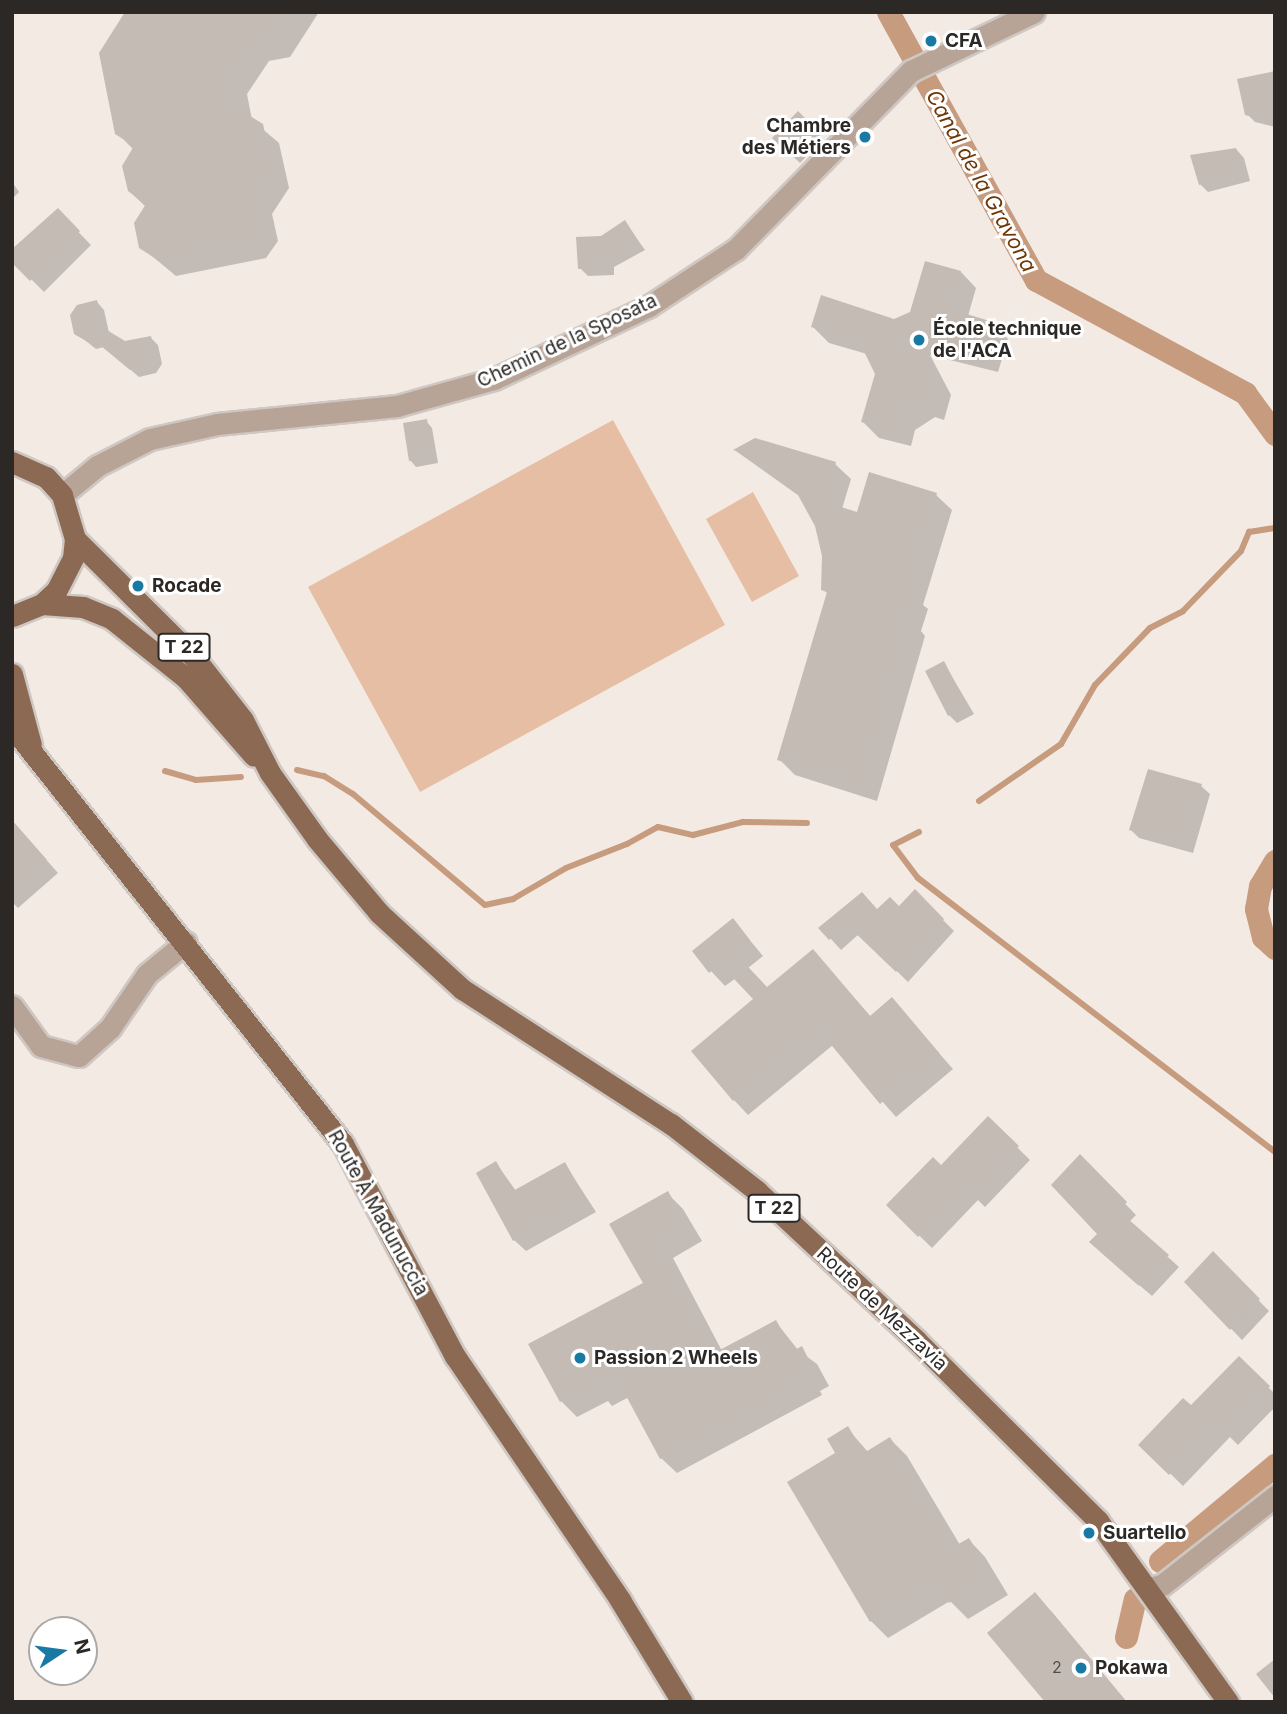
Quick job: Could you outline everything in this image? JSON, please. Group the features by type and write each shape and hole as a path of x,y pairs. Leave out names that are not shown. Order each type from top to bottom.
{"main road":[{"path":"12,462 46,477 62,495 75,539 66,575 41,604 12,616 12,628"},
{"name":"Route de Mezzavia","path":"75,539 193,656 243,720 270,772"},
{"name":"Route de Mezzavia","path":"41,604 83,607 112,619 186,678 270,772 379,913 462,989 671,1124 757,1191 1062,1484 1149,1588 1228,1702"},
{"name":"Route À Madunuccia","path":"12,674 33,753"},
{"name":"Route À Madunuccia","path":"12,727 186,942 343,1144 455,1356 620,1600 682,1702"}],"street":[{"name":"Chemin de la Sposata","path":"62,495 97,466 150,439 217,424 397,406 494,379 649,306 736,249 918,66 1034,12"},
{"path":"12,1006 41,1046 79,1056 110,1028 147,974 186,942"},
{"path":"1149,1588 1162,1585 1275,1496"}],"shaded area":[{"path":"613,420 725,625 420,792 308,587"},
{"path":"753,492 799,576 752,602 706,519"}],"building":[{"path":"125,12 292,12 274,40 252,45 231,76 237,108 263,124 273,170 256,197 262,223 250,242 158,260 139,248 134,223 146,204 128,191 122,166 134,146 115,134 99,53"},
{"path":"1275,71 1275,123 1245,115 1237,79"},
{"path":"798,111 817,130 791,157 772,138"},
{"path":"1236,148 1243,173 1199,185 1190,155"},
{"path":"58,208 80,231 30,281 12,263 12,249"},
{"path":"625,220 639,242 606,259 607,267 578,269 576,237 601,236"},
{"path":"925,261 961,271 953,300 960,312 993,322 982,357 916,341 936,378 928,406 918,402 899,414 895,431 861,422 875,374 859,341 811,327 821,295 894,319 910,312"},
{"path":"97,300 102,327 125,341 151,336 155,356 148,366 130,370 95,341 88,342 74,334 70,315 77,305"},
{"path":"427,419 432,457 409,461 403,423"},
{"path":"755,438 836,462 825,502 857,512 869,472 937,493 908,590 913,592 905,617 910,619 862,786 777,760 827,592 821,590 822,556 815,526 798,495 755,458 733,450"},
{"path":"944,661 967,706 948,716 925,671"},
{"path":"1148,769 1202,784 1185,846 1129,830"},
{"path":"12,820 47,860 12,890"},
{"path":"915,889 944,919 896,972 847,925 829,940 818,928 862,892 877,909 890,897 899,906"},
{"path":"733,918 750,940 735,953 767,987 813,949 870,1016 892,997 940,1054 880,1104 819,1030 733,1101 691,1051 753,999 720,964 709,973 692,951"},
{"path":"988,1116 1019,1146 972,1195 965,1189 918,1237 886,1205 933,1157 941,1165"},
{"path":"1080,1154 1127,1202 1119,1211 1169,1255 1139,1286 1089,1242 1097,1234 1051,1185"},
{"path":"496,1161 513,1191 565,1162 586,1200 513,1241 476,1173"},
{"path":"668,1191 687,1225 658,1242 716,1352 776,1320 793,1351 802,1346 814,1370 806,1375 808,1379 660,1459 617,1379 595,1391 592,1385 560,1402 528,1344 643,1283 609,1224"},
{"path":"1213,1251 1260,1299 1230,1330 1184,1282"},
{"path":"1239,1356 1270,1386 1224,1434 1216,1426 1169,1475 1138,1445 1183,1398 1191,1405"},
{"path":"848,1426 864,1453 890,1437 955,1546 969,1538 992,1577 949,1603 937,1582 870,1622 787,1482 835,1453 827,1439"},
{"path":"1035,1592 1126,1702 1045,1702 987,1633"},
{"path":"1275,1659 1275,1698 1256,1674"}],"waterway":[{"name":"Canal de la Gravona","path":"888,12 1036,280 1245,393 1275,434"},
{"path":"979,801 1061,744 1095,685 1150,628 1183,611 1241,551 1249,532 1275,528"},
{"path":"297,770 324,776 353,794 485,905 513,899 566,868 627,844 658,827 693,835 743,822 807,823"},
{"path":"165,771 196,780 241,777"},
{"path":"919,832 893,845 918,878 1275,1152"},
{"name":"Canal de la Gravona","path":"1275,861 1260,886 1256,909 1263,937 1275,948"},
{"name":"Canal de la Gravona","path":"1160,1561 1275,1465"},
{"name":"Canal de la Gravona","path":"1126,1637 1135,1599"}],"place":[{"name":"CFA","path":"931,41"},
{"name":"Chambre des Métiers","path":"865,137"},
{"name":"École technique de l'ACA","path":"919,340"},
{"name":"Rocade","path":"138,586"},
{"name":"Passion 2 Wheels","path":"580,1358"},
{"name":"Suartello","path":"1089,1533"},
{"name":"Pokawa","path":"1081,1668"}]}
